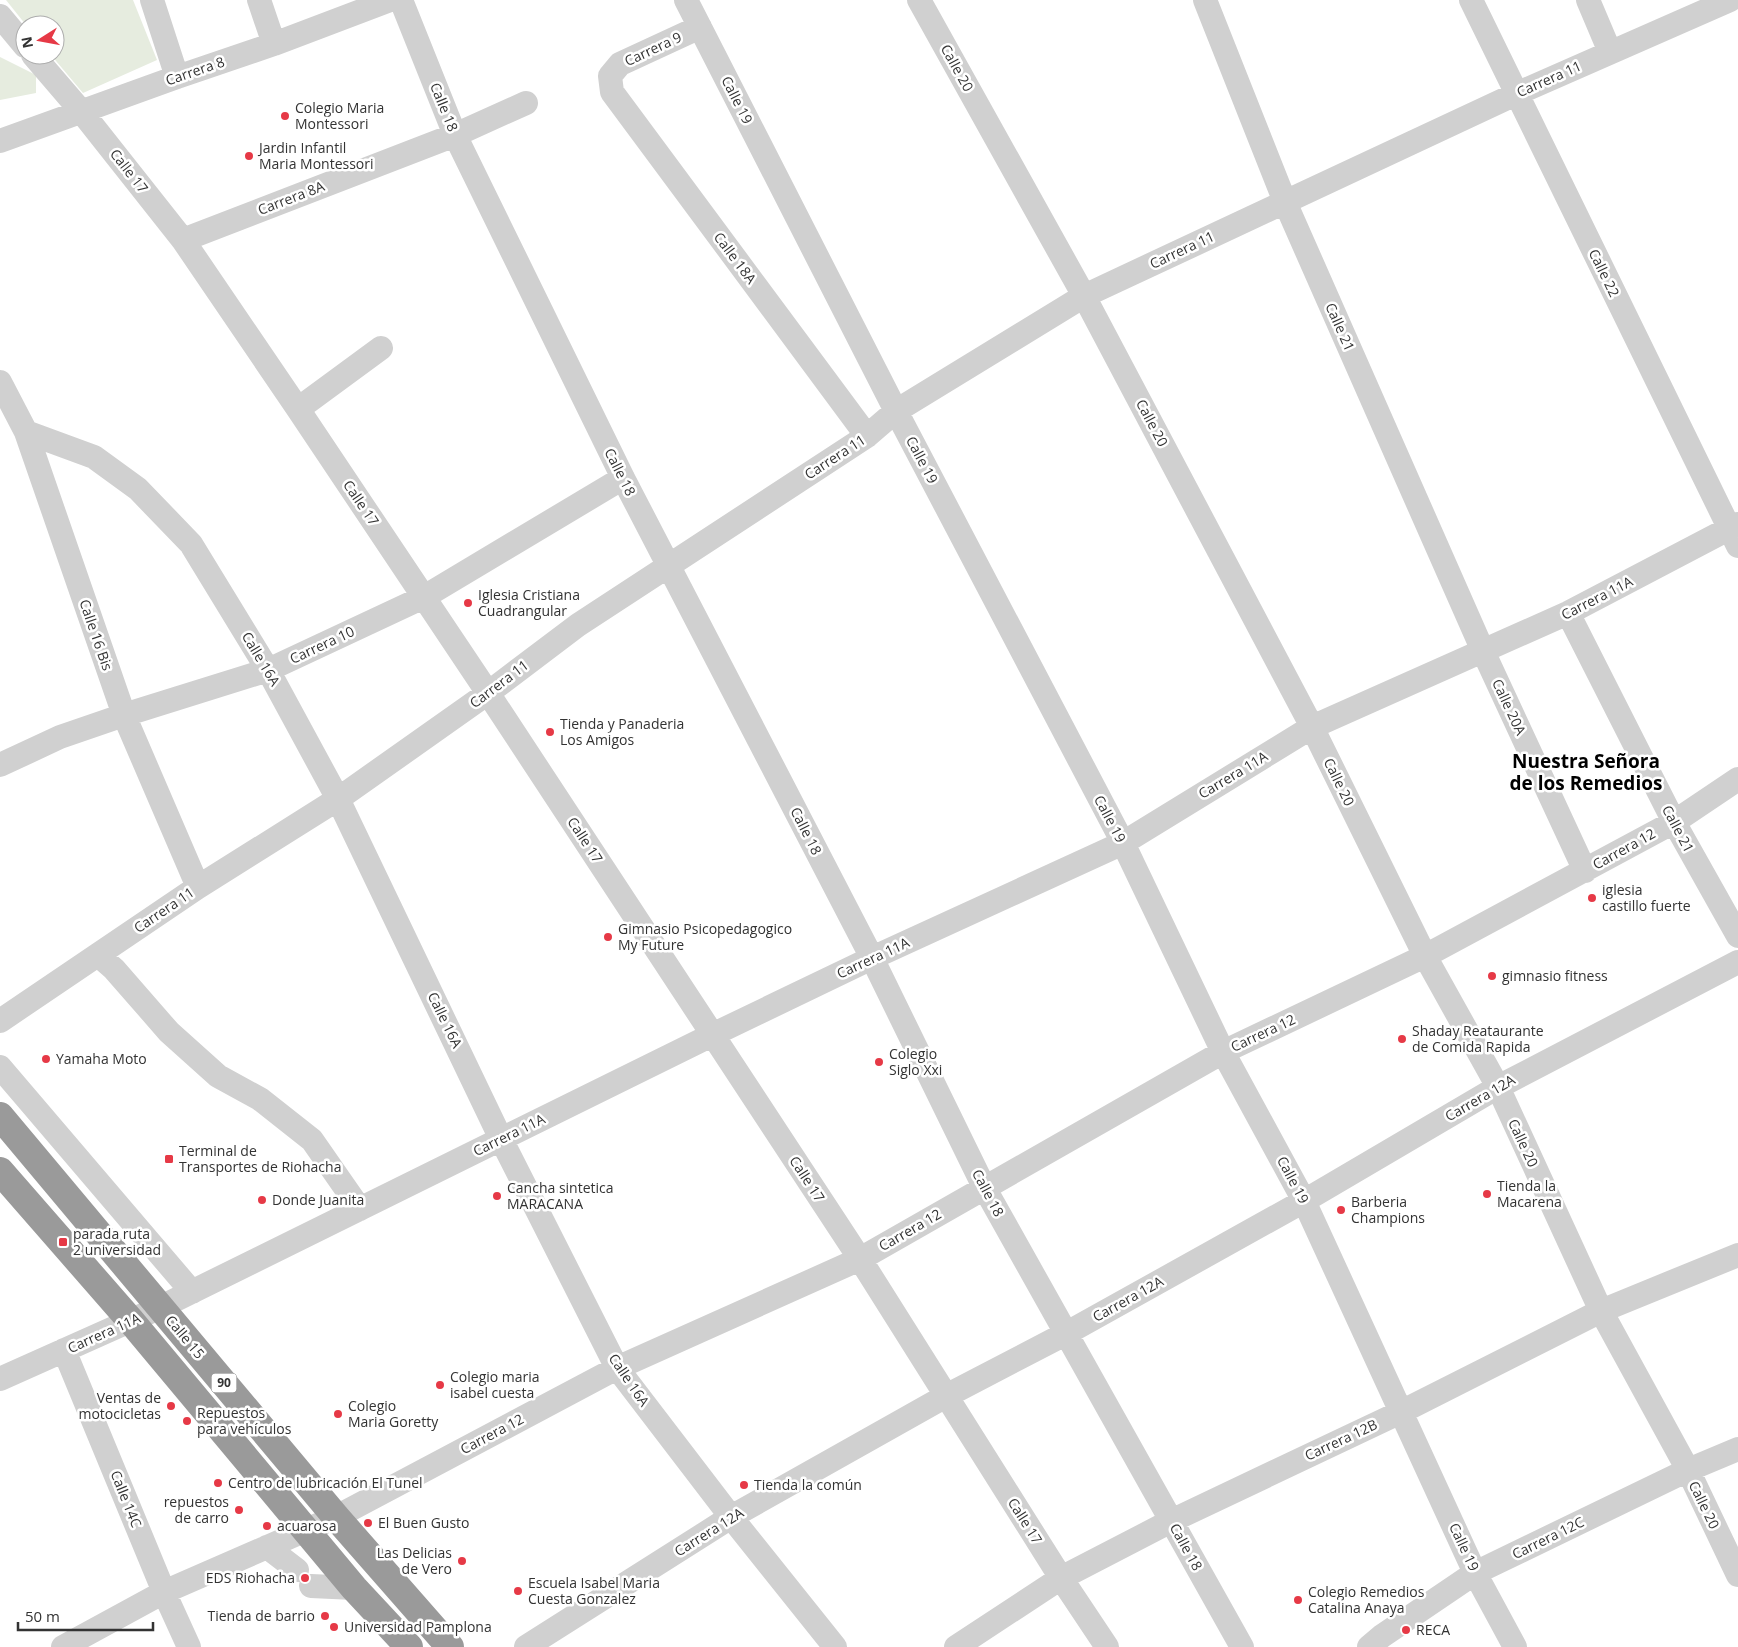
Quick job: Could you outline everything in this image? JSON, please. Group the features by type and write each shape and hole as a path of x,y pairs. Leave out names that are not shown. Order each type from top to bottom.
{"highway":[{"name":"Calle 15","path":"0,1116 336,1517 450,1647"},
{"name":"90","path":"0,1171 130,1321 354,1588 409,1647"}],"street":[{"path":"152,0 177,77"},
{"path":"259,0 274,44"},
{"name":"Carrera 8","path":"0,141 274,44 390,0"},
{"name":"Calle 18","path":"402,0 455,135 623,478 872,958 984,1187 1242,1647"},
{"name":"Calle 19","path":"686,0 896,411 1123,842 1223,1052 1304,1201 1475,1572 1515,1647"},
{"name":"Calle 20","path":"919,0 1084,296 1312,726 1425,956 1498,1087 1601,1311 1688,1470 1738,1575"},
{"name":"Calle 21","path":"1205,0 1285,202 1483,651"},
{"name":"Calle 22","path":"1471,0 1735,533"},
{"path":"1588,0 1610,52"},
{"name":"Carrera 11","path":"0,1021 198,887 338,798 488,693 578,625 867,436 896,411 1084,296 1516,94 1730,0"},
{"path":"0,16 15,34"},
{"name":"Carrera 9","path":"610,76 620,64 700,27"},
{"name":"Calle 17","path":"42,65 81,111 183,240 298,409 488,693 860,1259 1106,1647"},
{"name":"Calle 18A","path":"610,76 612,92 867,436"},
{"name":"Carrera 8A","path":"183,240 455,135 526,103"},
{"path":"298,409 381,348"},
{"name":"Calle 16 Bis","path":"0,382 26,432 124,715 198,887"},
{"name":"Calle 16A","path":"26,432 94,457 138,489 191,544 268,670 338,798 501,1139 617,1368 731,1517 835,1647"},
{"name":"Carrera 10","path":"0,765 60,736 268,670 424,597 623,478"},
{"name":"Carrera 11A","path":"0,1379 161,1307 712,1035 872,958 1123,842 1312,726 1568,613 1735,533"},
{"name":"Calle 21","path":"1568,613 1674,822 1738,936"},
{"name":"Calle 20A","path":"1483,651 1585,871"},
{"name":"Carrera 12","path":"63,1647 164,1592 267,1546 307,1533 617,1368 860,1259 1223,1052 1425,956 1674,822 1738,779"},
{"path":"98,955 114,969 169,1032 218,1076 260,1099 312,1140 360,1209"},
{"name":"Carrera 12A","path":"526,1647 731,1517 946,1396 1067,1334 1304,1201 1498,1087 1738,962"},
{"path":"0,1067 192,1292"},
{"name":"Carrera 12B","path":"956,1647 1061,1578 1171,1521 1401,1412 1601,1311 1738,1255"},
{"name":"Calle 14C","path":"64,1350 164,1592 190,1647"},
{"name":"Carrera 12C","path":"1369,1647 1475,1572 1688,1470 1738,1449"},
{"path":"267,1546 297,1570 297,1563 307,1533"},
{"path":"311,1586 354,1588"}],"shaded area":[{"path":"6,0 133,0 157,60 83,93 59,65 65,65 65,15 18,15"},
{"path":"0,57 36,75 36,93 0,100"}],"place":[{"name":"Colegio Maria Montessori","path":"285,116"},
{"name":"Jardin Infantil Maria Montessori","path":"249,156"},
{"name":"Iglesia Cristiana Cuadrangular","path":"468,603"},
{"name":"Tienda y Panaderia Los Amigos","path":"550,732"},
{"name":"iglesia castillo fuerte","path":"1592,898"},
{"name":"Gimnasio Psicopedagogico My Future","path":"608,937"},
{"name":"gimnasio fitness","path":"1492,976"},
{"name":"Shaday Reataurante de Comida Rapida","path":"1402,1039"},
{"name":"Yamaha Moto","path":"46,1059"},
{"name":"Colegio Siglo Xxi","path":"879,1062"},
{"name":"Terminal de Transportes de Riohacha","path":"169,1159"},
{"name":"Tienda la Macarena","path":"1487,1194"},
{"name":"Cancha sintetica MARACANA","path":"497,1196"},
{"name":"Donde Juanita","path":"262,1200"},
{"name":"Barberia Champions","path":"1341,1210"},
{"name":"parada ruta 2 universidad","path":"63,1242"},
{"name":"Colegio maria isabel cuesta","path":"440,1385"},
{"name":"Ventas de motocicletas","path":"171,1406"},
{"name":"Colegio Maria Goretty","path":"338,1414"},
{"name":"Repuestos para vehículos","path":"187,1421"},
{"name":"Centro de lubricación El Tunel","path":"218,1483"},
{"name":"Tienda la común","path":"744,1485"},
{"name":"repuestos de carro","path":"239,1510"},
{"name":"El Buen Gusto","path":"368,1523"},
{"name":"acuarosa","path":"267,1526"},
{"name":"Las Delicias de Vero","path":"462,1561"},
{"name":"EDS Riohacha","path":"305,1578"},
{"name":"Escuela Isabel Maria Cuesta Gonzalez","path":"518,1591"},
{"name":"Colegio Remedios Catalina Anaya","path":"1298,1600"},
{"name":"Tienda de barrio","path":"325,1616"},
{"name":"Universidad Pamplona","path":"334,1627"},
{"name":"RECA","path":"1406,1630"}],"district":[{"name":"Nuestra Señora de los Remedios","path":"1586,772"}]}
